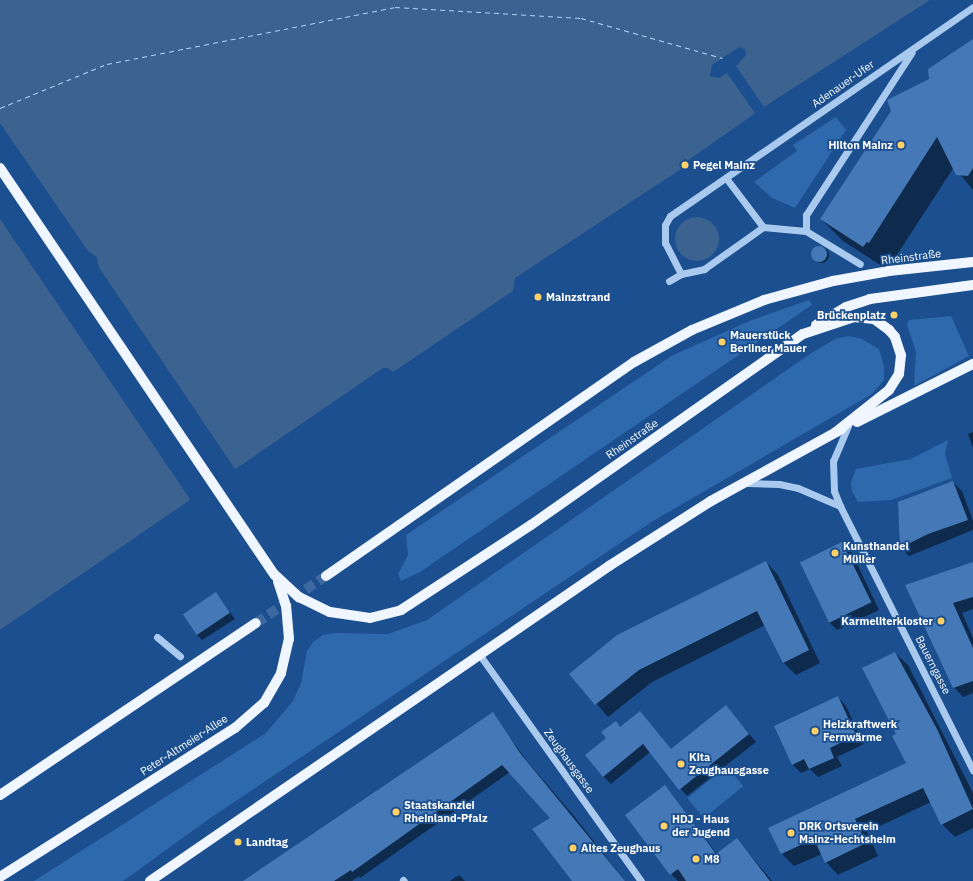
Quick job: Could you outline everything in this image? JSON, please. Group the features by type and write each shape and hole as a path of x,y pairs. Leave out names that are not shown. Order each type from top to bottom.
{"main road":[{"path":"0,168 275,575"},
{"name":"Rheinstraße","path":"326,576 634,362 717,318 764,300 833,281 889,271 973,262"},
{"path":"803,334 834,313 857,302 973,285"},
{"name":"Rheinstraße","path":"275,575 299,597 334,613 370,618 401,610 531,525 803,334 843,319 864,317 878,322 890,330 899,346 901,365 895,383 882,396 836,432"},
{"name":"Rheinstraße","path":"479,654 609,566 743,484 836,432 973,364"},
{"name":"Peter-Altmeier-Allee","path":"0,877 235,728 264,703 281,673 289,639 286,606 275,575"},
{"path":"0,796 256,623"},
{"path":"150,881 479,654"}],"street":[{"name":"Adenauer-Ufer","path":"681,274 665,243 665,225 670,216 973,7"},
{"path":"806,231 806,215 914,48"},
{"path":"726,178 763,227"},
{"path":"669,281 681,274 704,269 763,227 806,231 860,264"},
{"name":"Bauerngasse","path":"848,426 833,461 834,491 840,506 973,770"},
{"path":"743,484 779,484 798,488 840,506"},
{"path":"157,637 180,656"},
{"name":"Zeughausgasse","path":"479,654 642,881"}],"shaded area":[{"path":"0,0 930,0 764,107 687,161 686,159 679,164 681,169 515,278 513,291 393,372 388,368 383,368 0,630","holes":["89,252 97,257 99,269 61,296 51,292 49,281"]},
{"path":"836,117 846,130 795,208 772,198 754,182 797,151 793,145"},
{"path":"693,217 701,217 713,223 719,235 719,243 713,255 701,261 693,261 681,255 675,243 675,235 681,223"},
{"path":"809,300 812,305 420,572 401,581 398,574 408,555 406,535 673,355 752,320"},
{"path":"951,316 969,356 914,386 916,352 907,325 909,320"},
{"path":"849,336 862,339 879,349 884,366 884,380 872,394 653,521 209,819 123,881 34,881 266,733 293,701 301,683 307,651 313,642 323,635 335,633 388,634 427,620 810,354 835,339"},
{"path":"948,440 945,454 952,478 891,500 858,502 852,491 851,482 856,469 911,459"},
{"path":"727,766 743,786 704,818 687,798"}],"pier":[{"path":"739,47 745,49 746,55 736,66 764,107 755,113 727,73 719,78 710,76 712,65"},
{"path":"0,123 90,254 50,282 53,291 60,294 98,266 237,472 192,502 0,219"}],"building":[{"name":"Hilton Mainz","path":"973,39 973,168 968,176 956,175 937,137 869,243 867,242 863,247 820,219 891,111 887,100 929,79 928,69"},
{"path":"816,246 822,246 827,251 825,260 822,262 816,262 811,257 811,251"},
{"path":"953,481 968,520 928,534 900,548 898,502"},
{"path":"842,542 871,602 829,623 800,563"},
{"path":"766,561 809,650 783,663 757,611 639,670 595,705 569,674 617,635"},
{"name":"Karmeliterkloster","path":"973,562 973,597 953,603 973,648 973,681 953,688 905,585"},
{"path":"216,592 230,613 197,635 183,614"},
{"path":"895,652 937,729 973,809 941,825 923,788 855,819 866,843 825,863 814,839 781,854 768,828 906,763 892,736 896,734 862,668"},
{"name":"Heizkraftwerk Fernwärme","path":"838,696 856,735 830,748 834,758 809,769 804,759 792,765 774,726"},
{"path":"726,705 749,734 679,790 643,744 603,777 585,755 606,738 601,732 616,721 620,727 640,711 671,749"},
{"path":"493,712 520,753 625,881 572,881 532,829 550,818 502,765 352,872 351,870 334,881 243,881"},
{"name":"HDJ - Haus der Jugend","path":"665,785 716,854 737,838 770,881 686,881 678,869 670,875 625,815"}],"ferry route":[{"path":"0,108 107,64 395,7 581,18 722,58"}],"tunnel":[{"path":"256,623 326,576"}],"place":[{"name":"Hilton Mainz","path":"901,145"},
{"name":"Pegel Mainz","path":"685,165"},
{"name":"Mainzstrand","path":"538,297"},
{"name":"Brückenplatz","path":"894,315"},
{"name":"Mauerstück Berliner Mauer","path":"722,342"},
{"name":"Kunsthandel Müller","path":"835,553"},
{"name":"Karmeliterkloster","path":"941,621"},
{"name":"Heizkraftwerk Fernwärme","path":"815,731"},
{"name":"Kita Zeughausgasse","path":"681,764"},
{"name":"Staatskanzlei Rheinland-Pfalz","path":"396,812"},
{"name":"HDJ - Haus der Jugend","path":"664,826"},
{"name":"DRK Ortsverein Mainz-Hechtsheim","path":"791,833"},
{"name":"Landtag","path":"238,842"},
{"name":"Altes Zeughaus","path":"573,848"},
{"name":"M8","path":"696,859"}]}
